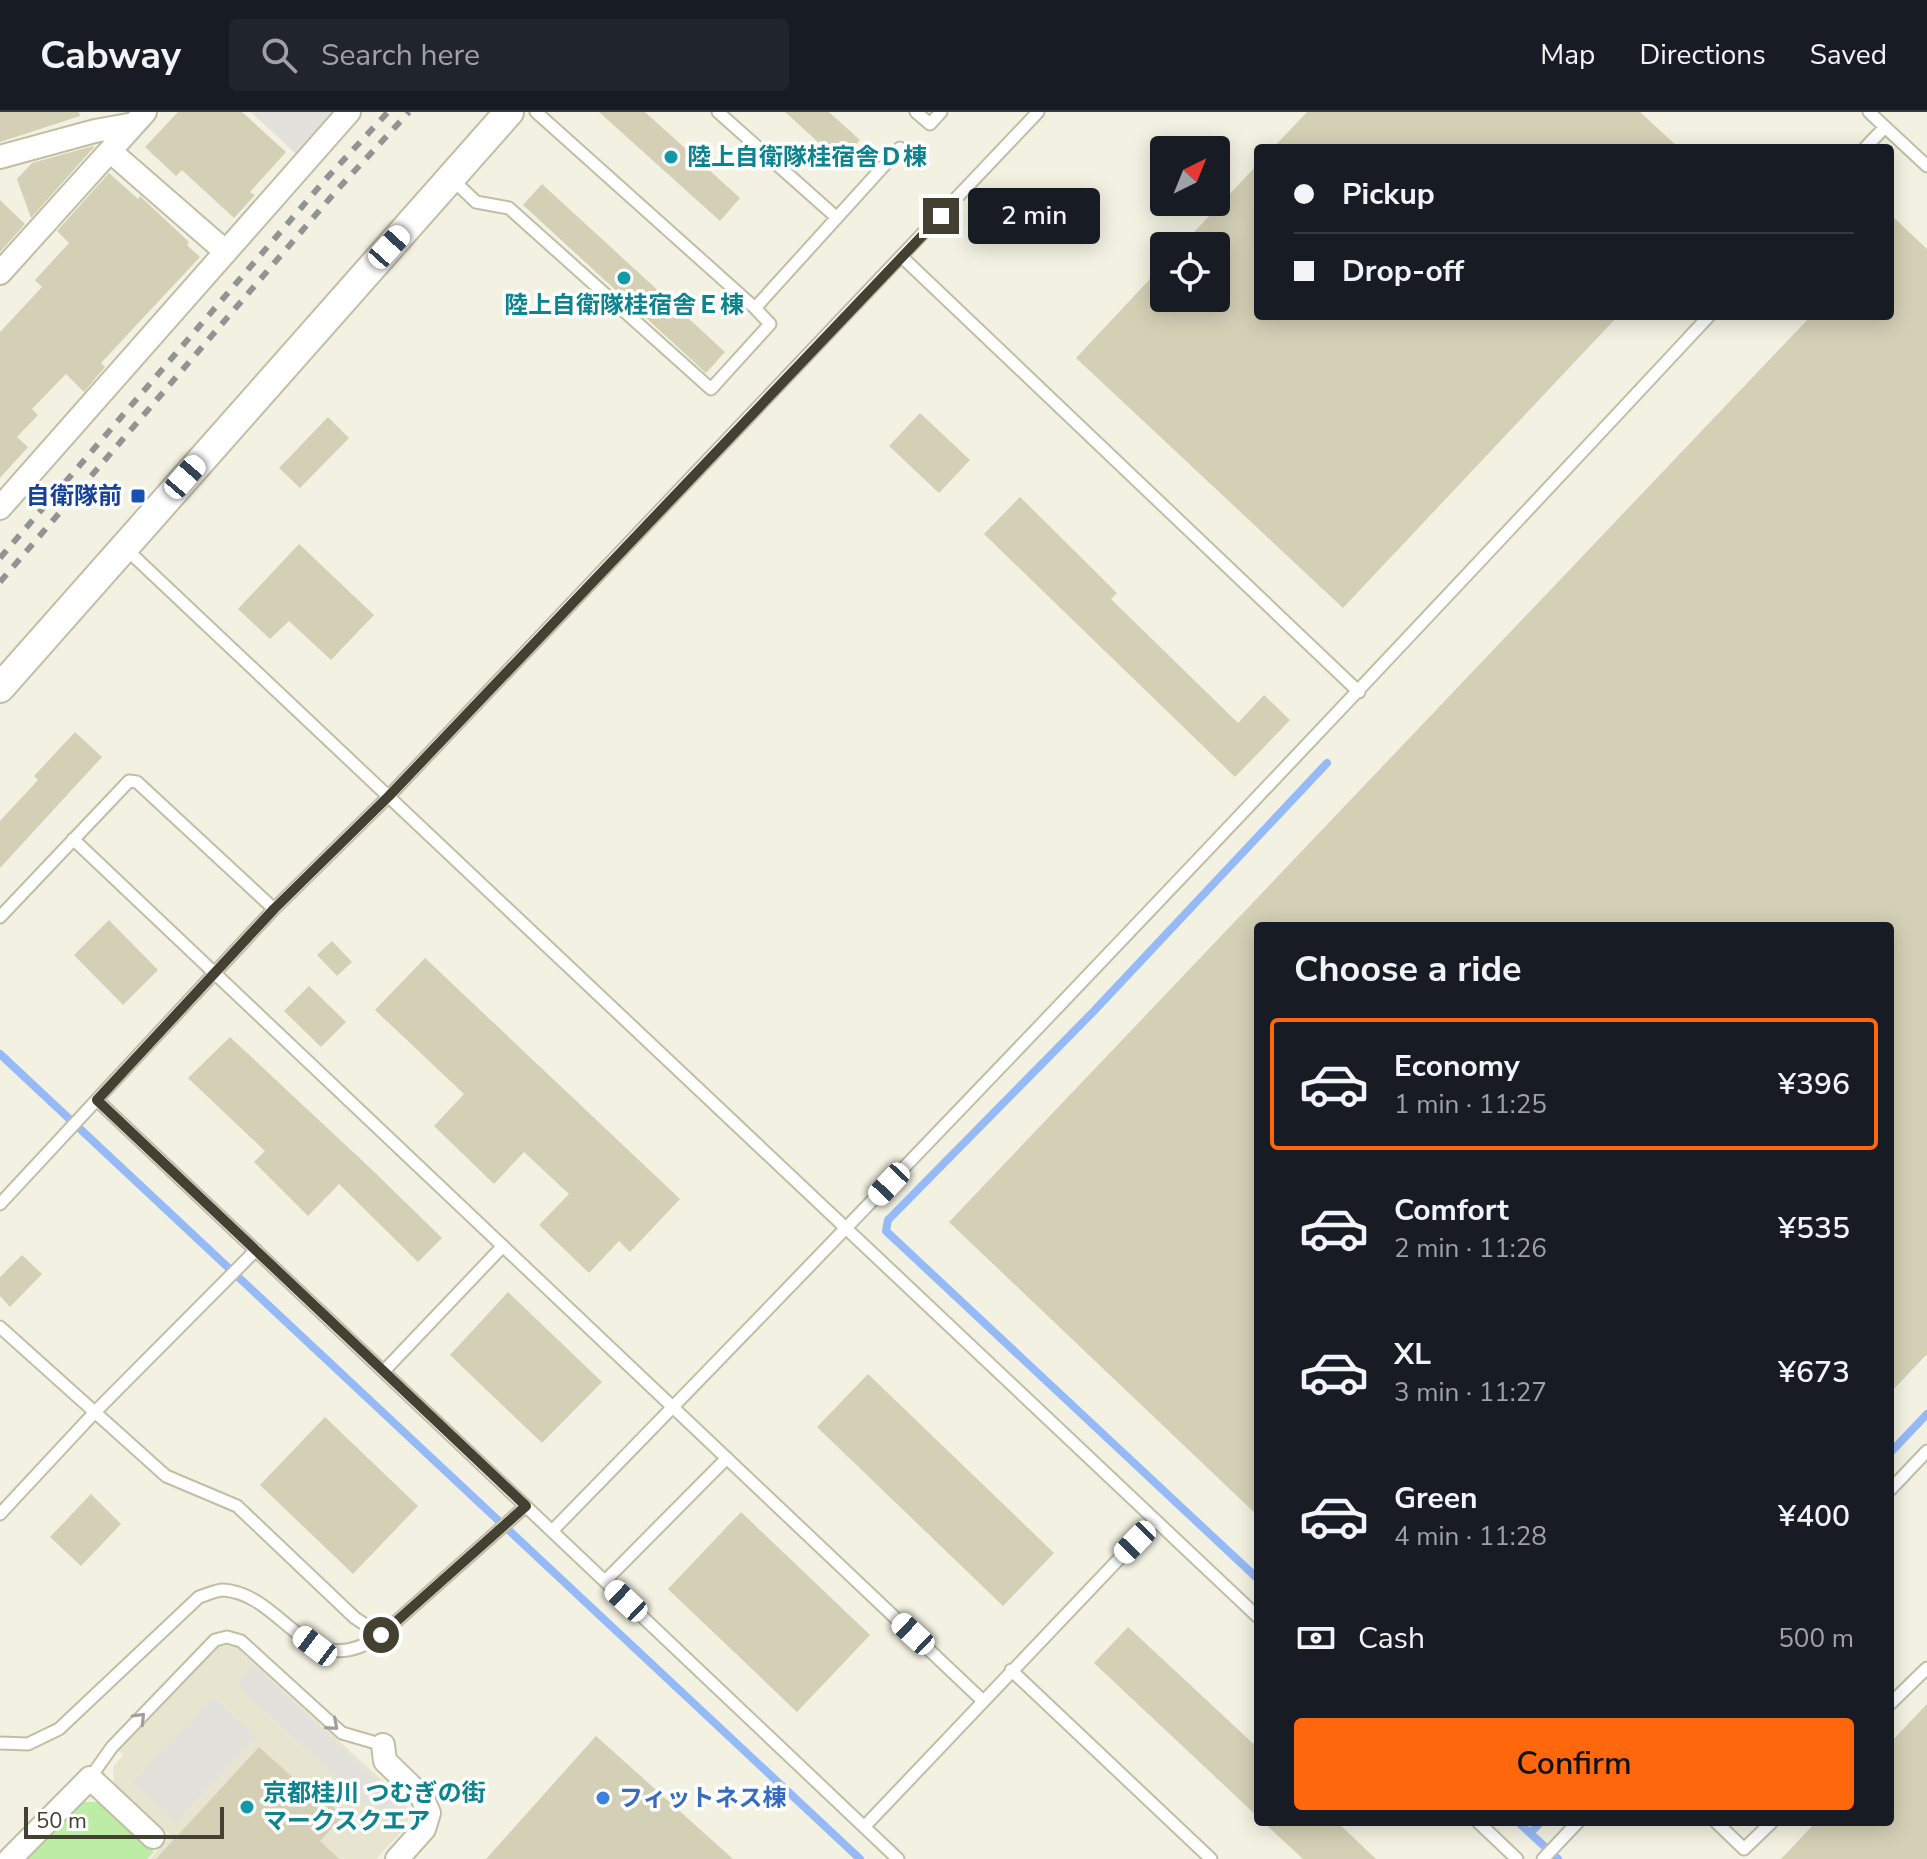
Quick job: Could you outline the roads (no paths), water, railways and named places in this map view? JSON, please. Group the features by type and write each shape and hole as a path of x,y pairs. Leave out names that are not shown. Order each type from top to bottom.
{"street":[{"path":"0,508 349,112"},
{"path":"0,688 509,112"},
{"path":"0,273 139,118"},
{"path":"0,157 139,118"},
{"path":"110,151 226,252"},
{"path":"383,1745 385,1761 422,1797 429,1813 424,1829 397,1859"},
{"path":"10,1859 90,1778 153,1837"}],"lane":[{"path":"450,178 476,202 509,208 711,389 770,324 536,112"},
{"path":"718,112 836,217"},
{"path":"916,112 930,124 941,112"},
{"path":"0,1204 274,909 389,796 1038,112"},
{"path":"1869,112 1927,166"},
{"path":"1869,144 1885,127"},
{"path":"755,308 900,148"},
{"path":"902,257 1359,692"},
{"path":"552,1531 1359,692 1705,320"},
{"path":"123,546 1254,1613"},
{"path":"0,917 129,781 137,782 274,909"},
{"path":"73,839 982,1700"},
{"path":"97,1100 898,1859"},
{"path":"384,1371 503,1246"},
{"path":"0,1514 95,1412 256,1250"},
{"path":"0,1327 166,1476 237,1506 355,1618 381,1635"},
{"path":"1894,1486 1927,1451"},
{"path":"605,1581 727,1458"},
{"path":"0,1743 28,1744 59,1729 199,1597 222,1590 251,1599 315,1646 335,1650 362,1648 381,1635 526,1506"},
{"path":"864,1827 1155,1521"},
{"path":"90,1778 112,1747 215,1640 227,1637 241,1641 342,1733 383,1745"},
{"path":"1894,1700 1927,1668"},
{"path":"1011,1670 1211,1859"},
{"path":"1482,1826 1517,1859"},
{"path":"1543,1859 1574,1826"},
{"path":"1720,1826 1744,1849 1768,1826"}],"waterway":[{"path":"1254,1575 886,1231 888,1220 1093,1012 1327,763"},
{"path":"0,1054 860,1859"},
{"path":"1894,1449 1927,1414"},
{"path":"1522,1826 1558,1859"},
{"path":"1530,1833 1537,1826"}],"railway":[{"path":"0,558 325,180 388,112"},
{"path":"0,582 337,190 409,112"}],"place":[{"name":"陸上自衛隊桂宿舎Ｄ棟","path":"671,157"},
{"name":"陸上自衛隊桂宿舎Ｅ棟","path":"624,278"},
{"name":"自衛隊前","path":"138,496"},
{"name":"フィットネス棟","path":"603,1798"},
{"name":"京都桂川 つむぎの街 マークスクエア","path":"247,1807"}]}
